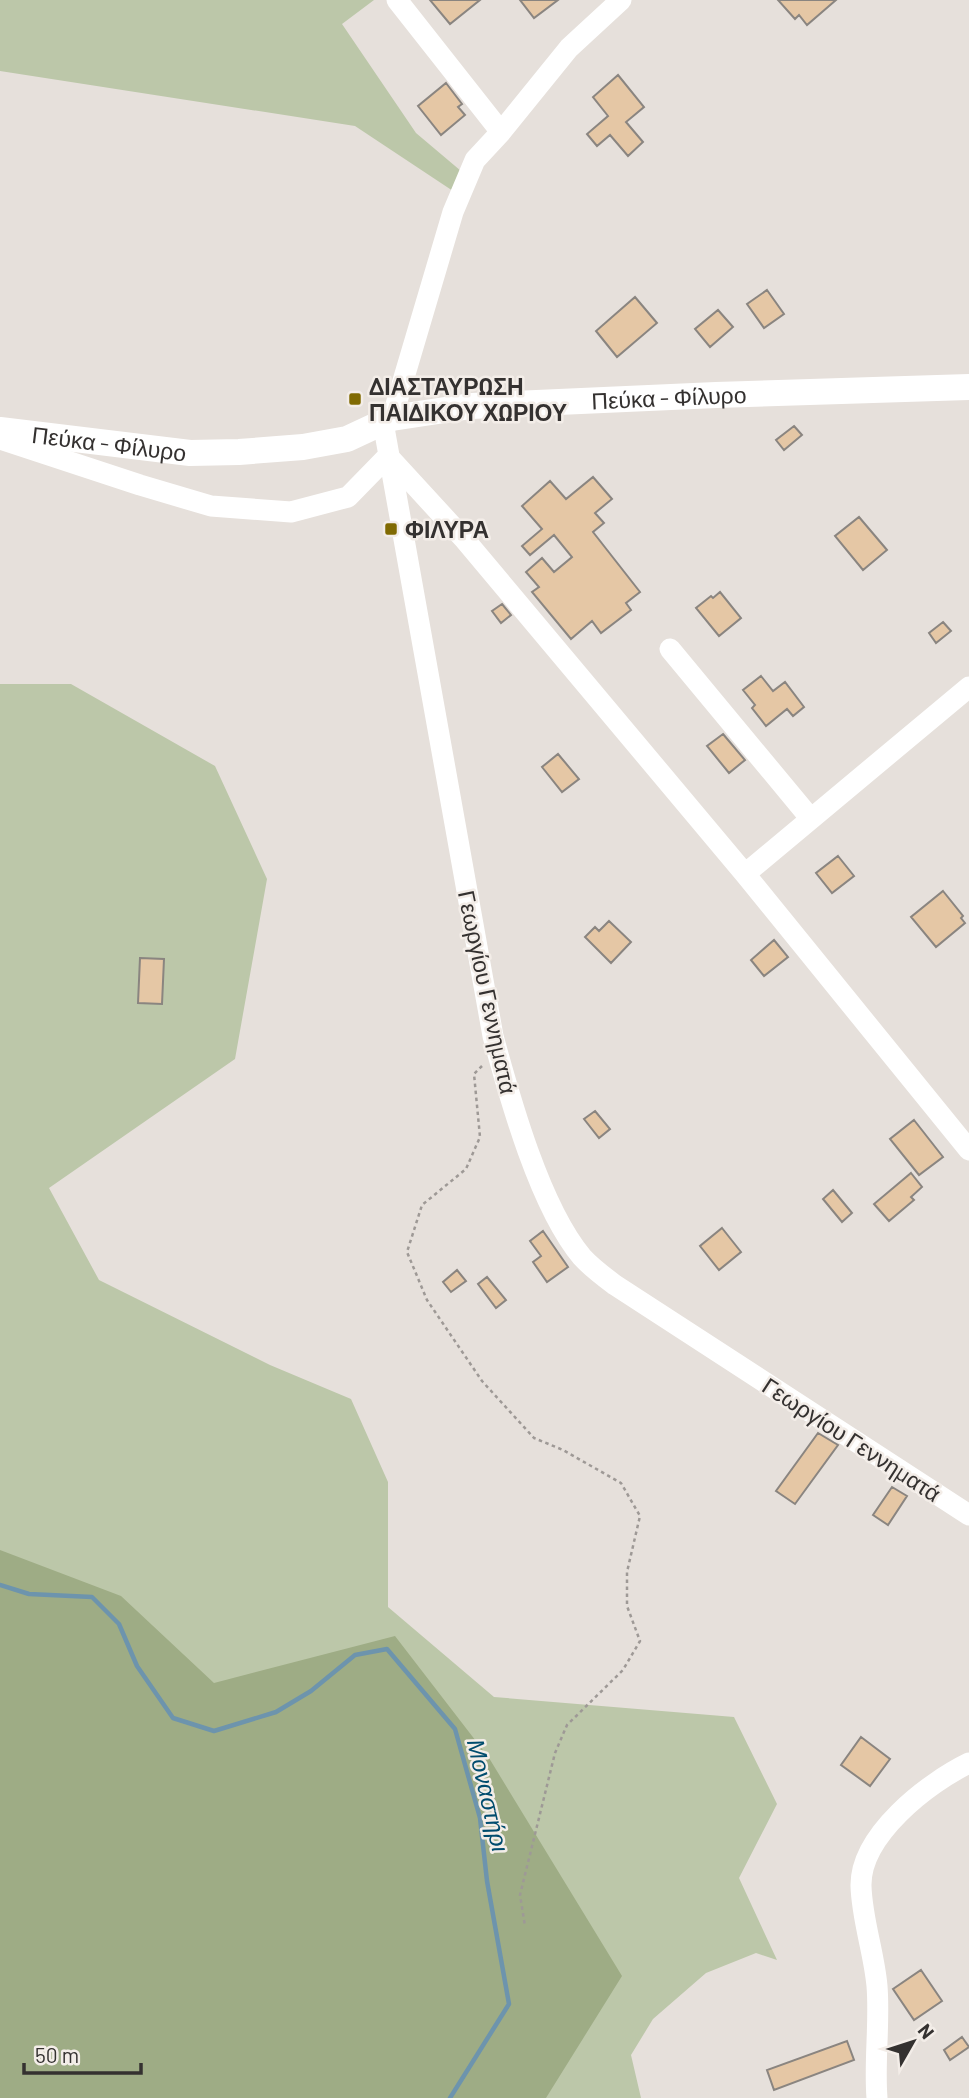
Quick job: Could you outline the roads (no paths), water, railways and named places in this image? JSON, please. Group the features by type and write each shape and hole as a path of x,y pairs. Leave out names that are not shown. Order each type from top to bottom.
{"main road":[{"name":"Πεύκα - Φίλυρο","path":"0,430 190,453 239,452 303,447 347,439 387,420 432,410 716,395 956,387"}],"street":[{"path":"397,0 501,132"},
{"path":"387,420 453,212 475,160 569,48 621,0"},
{"path":"956,387 969,375"},
{"name":"Γεωργίου Γεννηματά","path":"387,420 388,456 497,1051 516,1113 544,1187 567,1235 589,1264 615,1285 969,1515"},
{"path":"0,439 211,506 291,512 348,497 388,456 465,540 745,874 969,1150"},
{"path":"670,649 811,819"},
{"path":"745,874 969,687"},
{"path":"877,2098 877,1986 863,1911 861,1883 864,1863 873,1845 897,1817 936,1782 969,1763"}],"waterway":[{"name":"Μοναστήρι","path":"0,1585 29,1594 92,1597 119,1624 137,1666 173,1718 214,1731 276,1712 311,1691 355,1655 387,1649 455,1729 480,1818 487,1881 509,2004 450,2098"}],"place":[{"name":"ΔΙΑΣΤΑΥΡΩΣΗ ΠΑΙΔΙΚΟΥ ΧΩΡΙΟΥ","path":"355,399"},
{"name":"ΦΙΛΥΡΑ","path":"391,529"}]}
